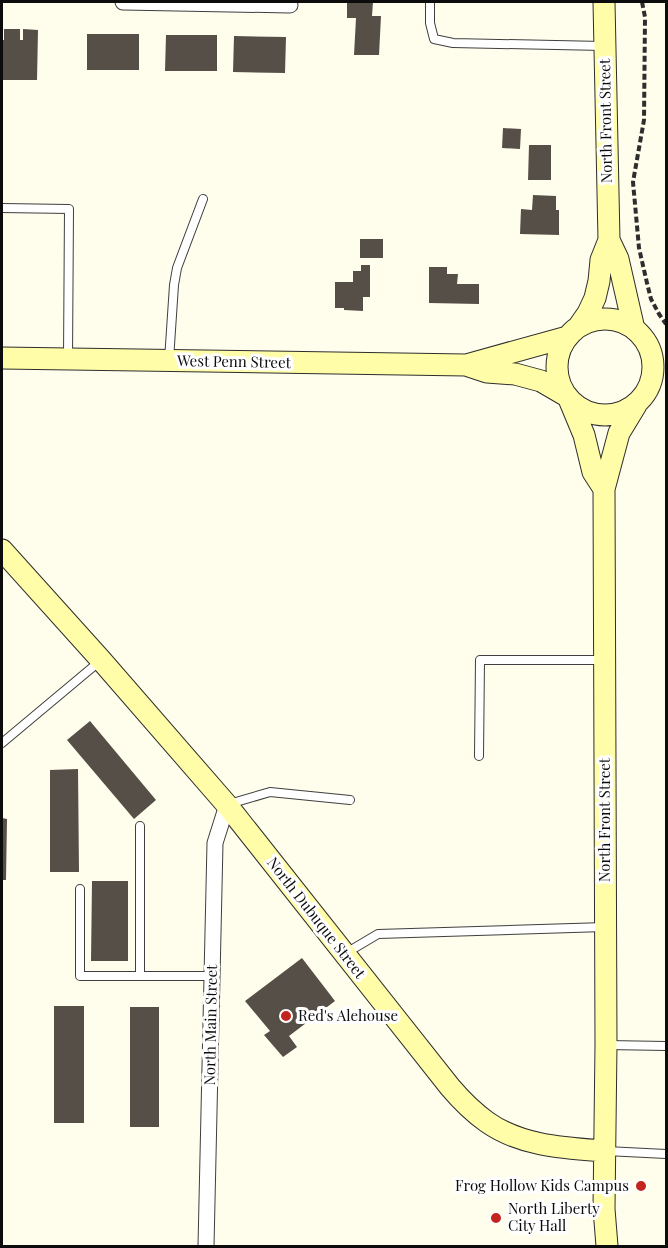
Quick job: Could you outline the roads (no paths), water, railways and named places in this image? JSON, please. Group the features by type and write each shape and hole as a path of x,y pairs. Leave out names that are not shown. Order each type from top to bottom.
{"main road":[{"name":"North Front Street","path":"573,332 588,313 595,298 601,260 609,240 604,2"},
{"name":"North Front Street","path":"609,240 618,259 634,329"},
{"name":"West Penn Street","path":"2,358 466,365 487,372 515,374 541,381 567,397 576,406 590,413 605,416 621,413 647,393 653,377 653,361 658,349 625,323 609,319 593,320 573,332 466,365"},
{"path":"567,397 559,381 557,365 560,350 573,332"},
{"path":"638,402 666,393"},
{"name":"North Front Street","path":"567,397 584,435 593,472 604,489"},
{"name":"North Front Street","path":"604,1151 606,1045 604,489 619,433 638,402"},
{"name":"North Dubuque Street","path":"2,550 227,805 450,1087 468,1106 489,1124 539,1144 557,1148 604,1151"},
{"path":"604,1151 604,1209 607,1246"}],"street":[{"path":"123,2 290,5"},
{"name":"North Main Street","path":"206,1246 215,843 227,805"}],"lane":[{"path":"430,2 430,23 434,39 453,43 604,46"},
{"path":"169,361 177,268 203,199"},
{"path":"2,208 69,209 68,359"},
{"path":"2,743 101,660"},
{"path":"479,756 480,660 605,660"},
{"path":"227,805 270,792 350,800"},
{"path":"140,826 141,976"},
{"path":"80,889 80,976 212,976"},
{"path":"345,954 378,934 605,927"},
{"path":"606,1045 666,1046"},
{"path":"604,1151 666,1154"}],"place":[{"name":"Red's Alehouse","path":"286,1016"},
{"name":"Frog Hollow Kids Campus","path":"641,1186"},
{"name":"North Liberty City Hall","path":"496,1218"}]}
